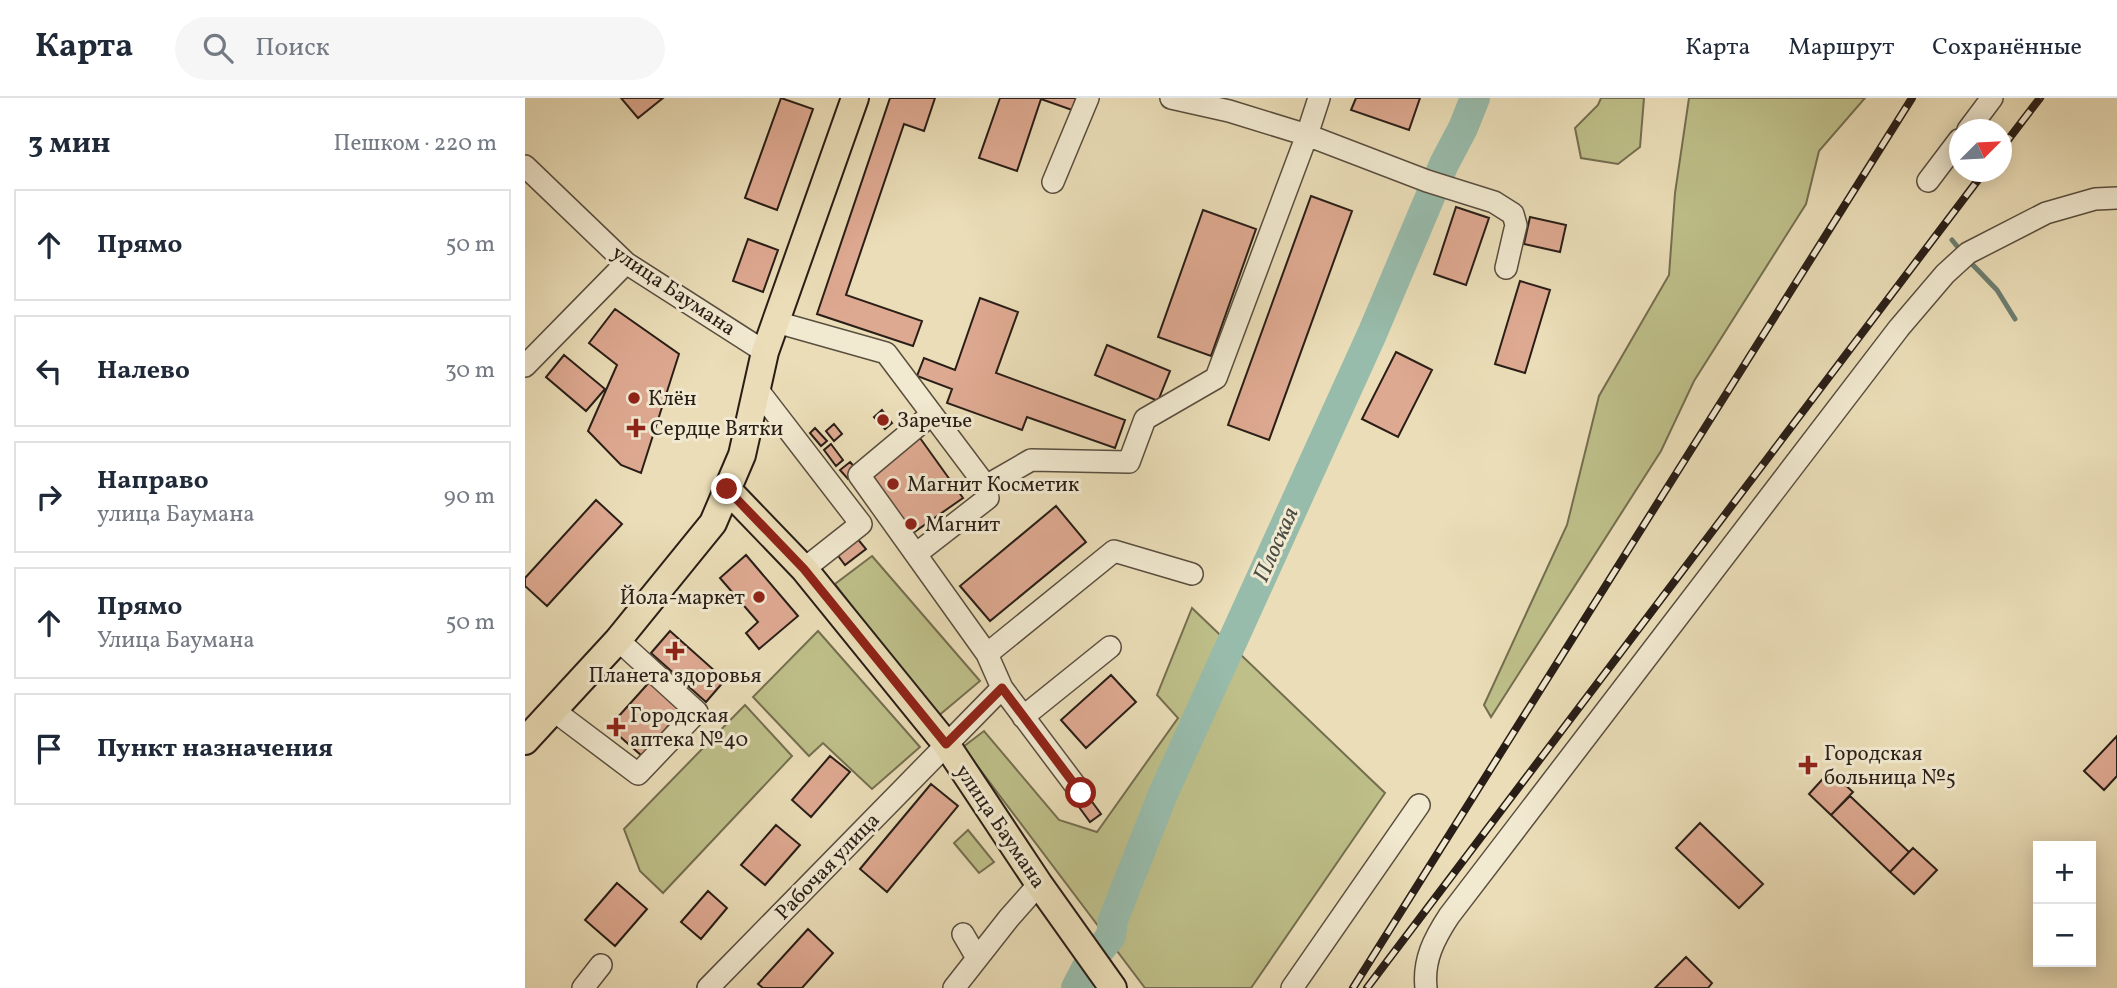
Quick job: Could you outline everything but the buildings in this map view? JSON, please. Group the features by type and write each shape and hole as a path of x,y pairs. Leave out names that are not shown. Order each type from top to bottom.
{"main road":[{"path":"525,741 618,640 713,523 742,455 765,352 855,98"},
{"path":"727,489 804,569"},
{"name":"улица Баумана","path":"804,569 946,744 1111,986"}],"street":[{"path":"1053,182 1087,98"},
{"path":"1171,98 1231,104 1427,181 1494,202 1516,218 1506,268"},
{"path":"776,323 886,353 986,485 1031,460 1129,462 1145,419 1216,378 1319,98"},
{"path":"1976,119 1992,98"},
{"path":"1928,181 1949,153"},
{"name":"улица Баумана","path":"525,166 626,263 765,352"},
{"path":"1426,988 1425,964 1438,932 1449,916 1899,328 1945,274 1968,253 2046,214 2074,204 2116,197"},
{"path":"525,366 626,263"},
{"path":"757,388 861,524 804,569"},
{"path":"932,414 859,475 987,654 1002,688 1081,793"},
{"path":"916,554 988,498"},
{"path":"987,654 1114,551 1192,575"},
{"path":"553,710 638,774 697,712 618,640"},
{"path":"1023,717 1110,647"},
{"name":"Рабочая улица","path":"708,988 1002,688"},
{"path":"1292,988 1419,806"},
{"path":"954,988 1039,884"},
{"path":"963,934 977,958"},
{"path":"583,988 601,965"}],"green space":[{"path":"1601,98 1644,98 1640,147 1618,164 1581,158 1575,128 1598,105"},
{"path":"1689,98 1865,98 1819,151 1806,204 1694,381 1661,451 1491,717 1484,705 1567,525 1599,396 1669,275 1675,193"},
{"path":"872,556 980,681 937,717 835,584"},
{"path":"1192,608 1385,793 1251,988 1145,988 963,747 984,731 1059,820 1097,832 1178,718 1157,695"},
{"path":"818,631 920,747 872,789 823,743 809,756 753,697"},
{"path":"745,705 792,756 663,893 640,871 624,829"},
{"path":"968,830 994,862 979,873 954,843"}],"waterway":[{"name":"Плоская","path":"1076,988 1089,963 1111,936 1113,920 1163,794 1372,334 1475,98"},
{"path":"1952,240 1961,251"},
{"path":"1971,263 1997,290 2015,319"}],"railway":[{"path":"1353,988 1912,98"},
{"path":"2012,135 2040,98"},
{"path":"1367,988 1976,182"}],"place":[{"name":"Клён","path":"634,398"},
{"name":"Заречье","path":"883,420"},
{"name":"Сердце Вятки","path":"636,428"},
{"name":"Магнит Косметик","path":"893,484"},
{"name":"Магнит","path":"911,524"},
{"name":"Йола-маркет","path":"759,597"},
{"name":"Планета здоровья","path":"675,651"},
{"name":"Городская аптека №40","path":"616,727"},
{"name":"Городская больница №5","path":"1808,765"}],"route":[{"path":"727,489 804,569 946,744 1002,688 1081,793"}]}
